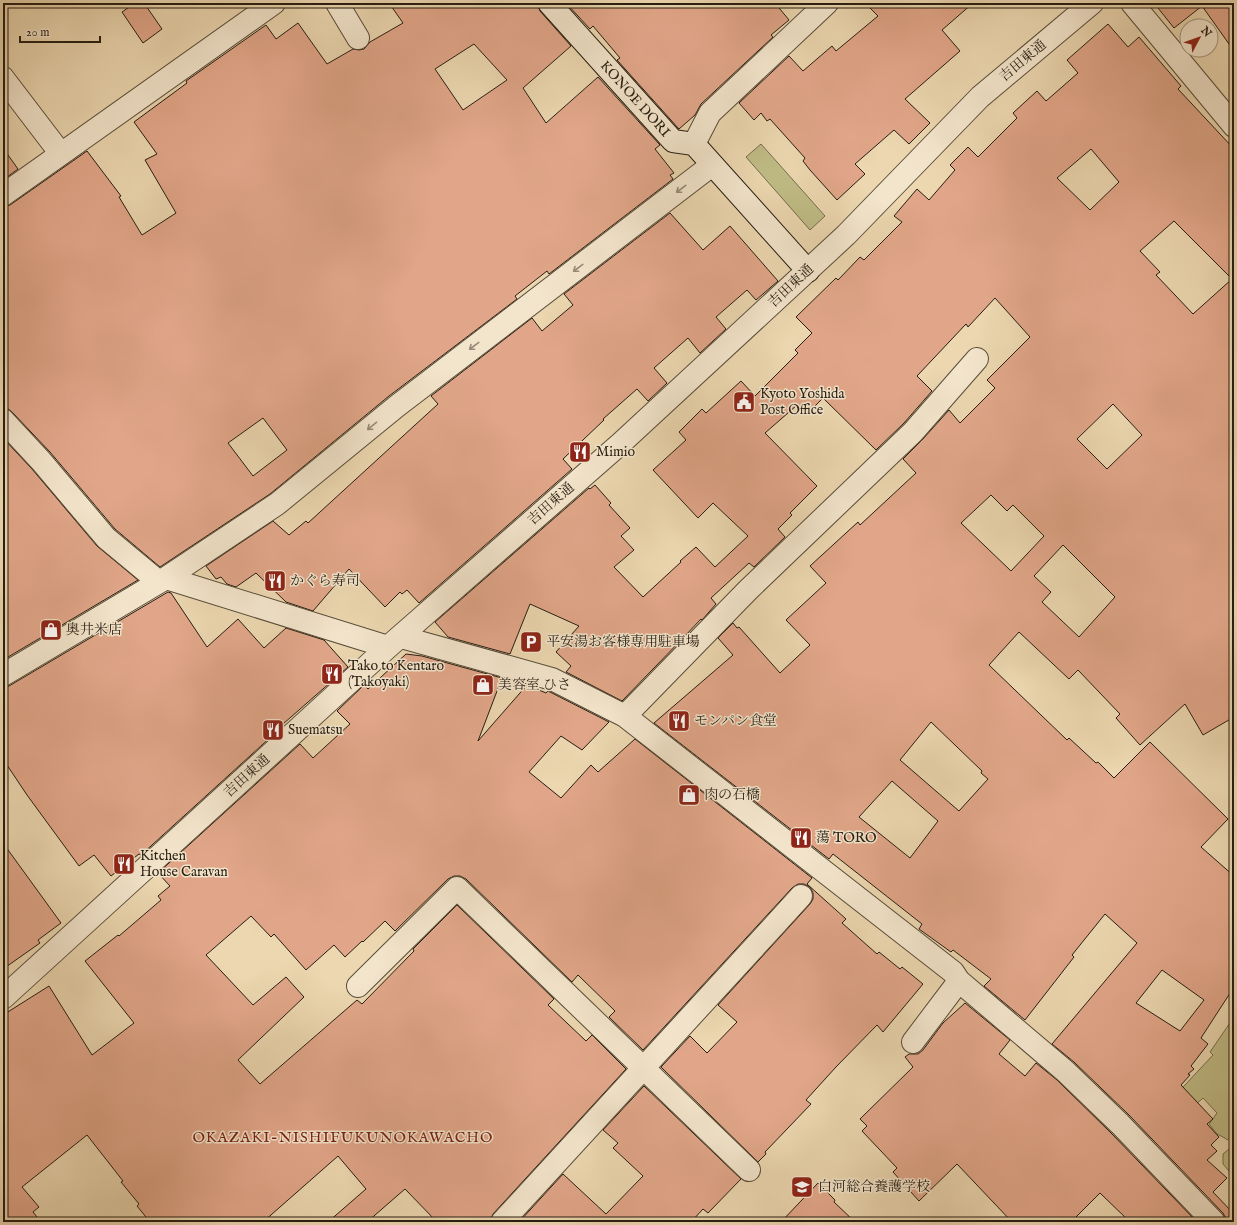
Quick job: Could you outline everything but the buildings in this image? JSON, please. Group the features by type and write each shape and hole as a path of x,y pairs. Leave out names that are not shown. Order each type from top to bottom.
{"street":[{"path":"3,195 274,3"},
{"path":"336,3 358,38"},
{"name":"KONOE DORI","path":"549,3 673,141 694,144"},
{"path":"808,271 694,144 710,113 827,3"},
{"name":"吉田東通","path":"3,998 394,642 620,444 846,235 980,96 1092,3"},
{"path":"1132,3 1234,126"},
{"path":"3,78 61,154"},
{"path":"3,675 163,580 276,504 397,406 712,165"},
{"path":"625,716 748,590 913,432 977,359"},
{"path":"3,420 41,461 106,538 163,580 394,642 552,679 625,716 953,972 959,981 1065,1071 1120,1124 1214,1222"},
{"path":"358,986 457,888 749,1170"},
{"path":"502,1222 801,896"},
{"path":"913,1042 959,981"}],"shaded area":[{"path":"761,144 825,216 810,230 746,157"},
{"path":"1234,1017 1234,1137 1232,1136 1227,1140 1217,1134 1209,1124 1217,1113 1203,1098 1184,1115 1170,1101 1213,1055 1210,1052"},
{"path":"1234,1145 1234,1177 1223,1164 1223,1154"}],"place":[{"name":"Kyoto Yoshida Post Office","path":"744,402"},
{"name":"Mimio","path":"580,452"},
{"name":"かぐら寿司","path":"275,581"},
{"name":"奥井米店","path":"51,630"},
{"name":"平安湯お客様専用駐車場","path":"531,642"},
{"name":"Tako to Kentaro (Takoyaki)","path":"332,674"},
{"name":"美容室 ひさ","path":"483,685"},
{"name":"モンパン食堂","path":"679,721"},
{"name":"Suematsu","path":"273,730"},
{"name":"肉の石橋","path":"689,795"},
{"name":"蕩 TORO","path":"801,838"},
{"name":"Kitchen House Caravan","path":"124,864"},
{"name":"白河総合養護学校","path":"802,1187"}],"district":[{"name":"OKAZAKI-NISHIFUKUNOKAWACHO","path":"343,1137"}]}
